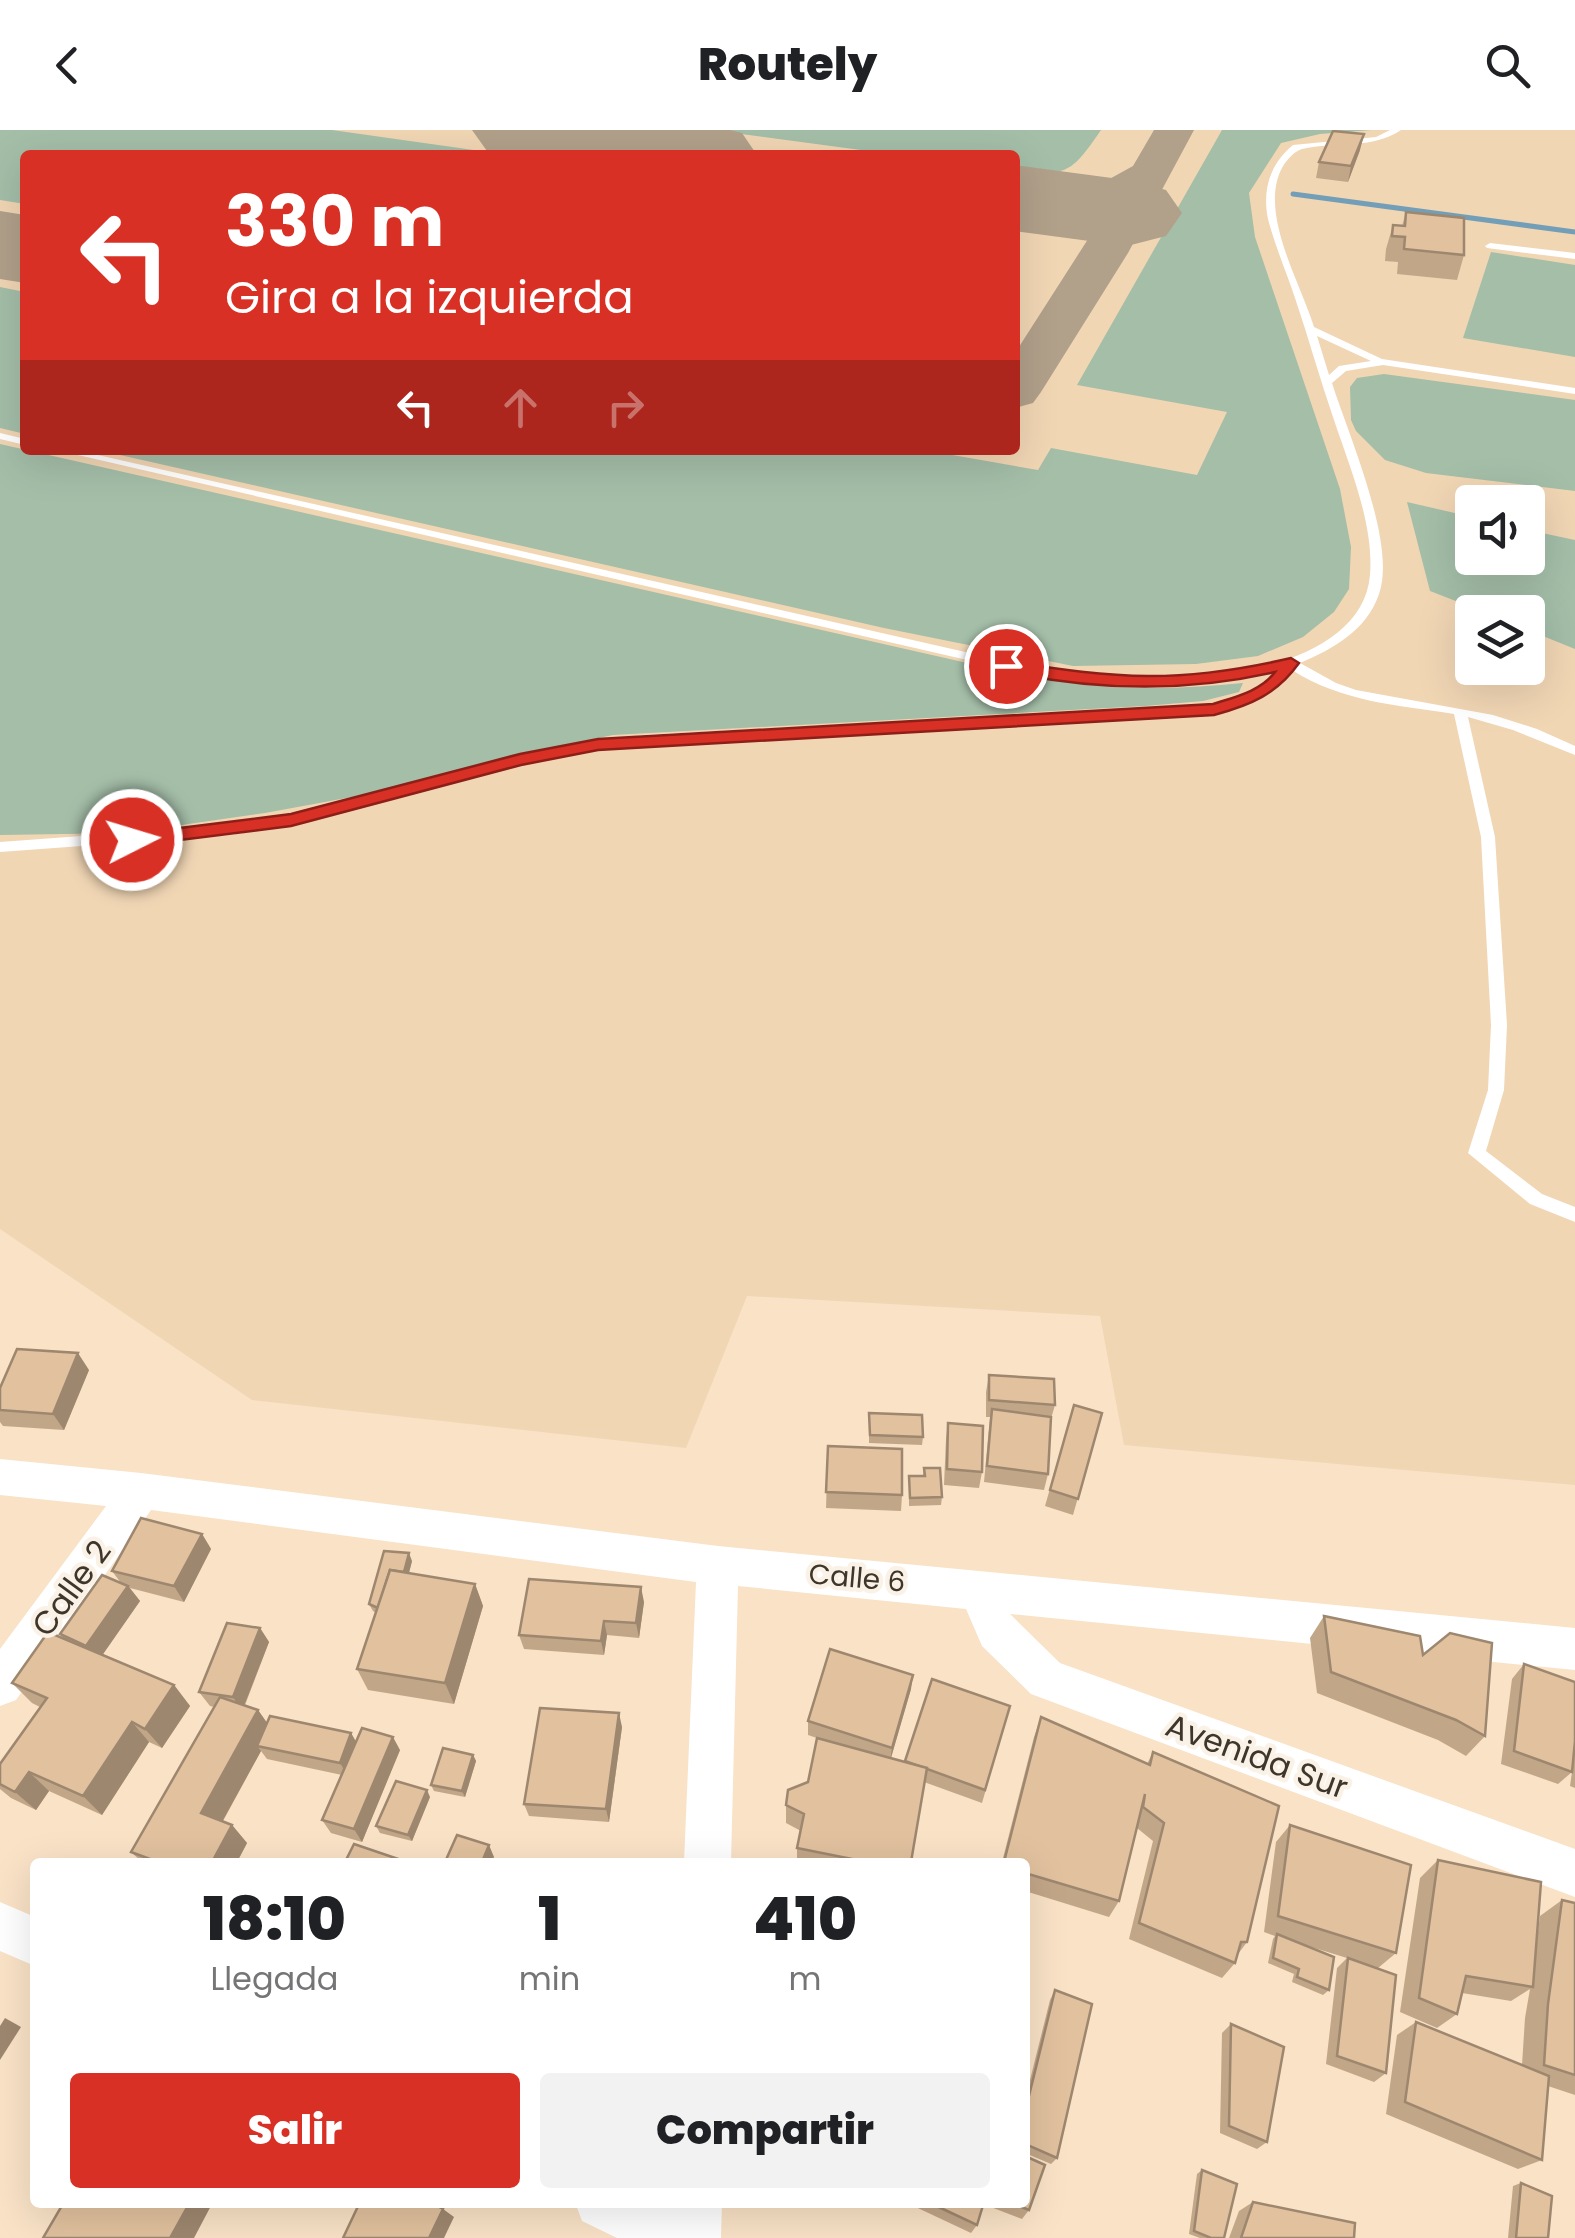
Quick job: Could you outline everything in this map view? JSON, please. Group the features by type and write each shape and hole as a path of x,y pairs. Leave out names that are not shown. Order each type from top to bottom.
{"street":[{"name":"Calle 6","path":"0,1477 141,1491 718,1565 1575,1650"},
{"name":"Calle 2","path":"0,1685 141,1491"},
{"path":"707,1858 718,1565"},
{"name":"Avenida Sur","path":"978,1590 997,1632 1046,1679 1575,1873"},
{"path":"0,1926 30,1940"},
{"path":"614,2208 676,2238"},
{"path":"694,2238 695,2208"}],"lane":[{"path":"84,455 1036,672 1100,682 1166,684 1226,678 1291,663 1335,640 1359,619 1374,592 1376,563 1372,532 1269,199 1277,170 1285,155 1296,147 1378,139 1398,130"},
{"path":"1490,246 1575,256"},
{"path":"1311,330 1383,362 1575,391"},
{"path":"1326,383 1343,368 1383,362"},
{"path":"1291,663 1320,684 1370,699 1460,712 1547,736 1575,751"},
{"path":"0,847 231,830 291,820 520,760 642,739 1214,710 1275,684 1291,663"},
{"path":"1460,712 1488,837 1499,1024 1496,1090 1477,1153 1536,1200 1575,1215"}],"shaded area":[{"path":"0,130 1575,130 1575,1485 1124,1445 1100,1316 747,1296 686,1448 252,1400 0,1229"}],"green space":[{"path":"0,130 332,130 474,150 20,150 20,203 0,200"},
{"path":"711,130 1101,130 1075,163 1047,173 1020,171 1020,150 861,150"},
{"path":"1222,130 1372,130 1320,134 1281,143 1249,193 1255,237 1340,489 1351,547 1349,589 1334,612 1303,637 1258,656 1196,664 1073,666 884,628 120,455 952,455 1038,470 1051,448 1197,475 1227,412 1077,385"},
{"path":"1491,252 1575,265 1575,357 1463,338"},
{"path":"0,287 20,291 20,433 0,428"},
{"path":"1384,374 1575,400 1575,491 1426,473 1385,460 1356,431 1351,420 1350,387 1357,378"},
{"path":"0,444 20,449 20,455 49,455 1020,675 1131,687 1243,683 1239,692 1203,701 1145,706 613,735 535,751 390,790 265,813 126,833 0,835"},
{"path":"1407,502 1455,513 1455,575 1545,575 1545,534 1575,540 1575,649 1545,637 1545,595 1455,595 1455,601 1430,591"}],"building":[{"path":"1333,131 1364,134 1351,166 1319,162"},
{"path":"1406,212 1464,218 1464,255 1404,249 1405,237 1392,236 1393,225 1405,226"},
{"path":"17,1349 78,1353 53,1414 0,1410 0,1388"},
{"path":"989,1375 1054,1379 1055,1405 989,1400"},
{"path":"1074,1405 1102,1413 1078,1499 1050,1490"},
{"path":"992,1409 1051,1417 1048,1474 987,1466"},
{"path":"869,1413 922,1415 923,1437 870,1435"},
{"path":"948,1423 983,1426 982,1472 947,1469"},
{"path":"828,1446 902,1449 902,1495 826,1492"},
{"path":"924,1468 940,1468 942,1497 910,1498 909,1476 925,1476"},
{"path":"141,1518 202,1534 174,1586 112,1571"},
{"path":"384,1551 409,1553 404,1572 390,1570 378,1608 369,1604"},
{"path":"390,1570 475,1584 445,1683 357,1669"},
{"path":"102,1575 128,1586 86,1646 60,1634"},
{"path":"529,1579 641,1587 636,1623 604,1621 601,1641 519,1635"},
{"path":"1324,1616 1420,1636 1423,1655 1450,1633 1492,1643 1485,1736 1456,1720 1331,1672"},
{"path":"227,1623 260,1628 233,1697 199,1692"},
{"path":"48,1632 174,1685 145,1729 132,1722 83,1796 29,1772 15,1792 0,1784 0,1764 47,1698 12,1683"},
{"path":"830,1649 913,1675 892,1748 808,1721"},
{"path":"1524,1664 1575,1682 1572,1772 1514,1751"},
{"path":"932,1679 1010,1706 985,1790 905,1761"},
{"path":"220,1697 258,1710 201,1813 232,1825 214,1858 147,1858 131,1852"},
{"path":"540,1708 619,1713 606,1809 524,1804"},
{"path":"270,1716 351,1733 340,1763 257,1746"},
{"path":"1041,1717 1150,1765 1153,1752 1279,1806 1247,1942 1241,1942 1235,1963 1139,1923 1164,1823 1143,1807 1145,1794 1119,1901 1030,1874 1030,1858 1005,1858"},
{"path":"362,1728 393,1737 354,1829 322,1820"},
{"path":"817,1738 927,1768 912,1858 847,1858 797,1848 804,1814 786,1805 788,1790 808,1782"},
{"path":"443,1748 473,1755 462,1791 431,1785"},
{"path":"396,1781 427,1790 408,1835 376,1826"},
{"path":"1290,1825 1411,1865 1396,1953 1278,1916"},
{"path":"457,1835 489,1845 484,1858 447,1858"},
{"path":"354,1844 395,1858 347,1858"},
{"path":"1438,1860 1541,1882 1533,1987 1466,1976 1457,2014 1419,1998"},
{"path":"1562,1900 1575,1903 1575,2075 1544,2065"},
{"path":"1277,1934 1334,1957 1329,1990 1297,1977 1299,1969 1273,1958"},
{"path":"1348,1958 1396,1975 1386,2073 1337,2056"},
{"path":"1055,1990 1092,2004 1057,2158 1030,2146 1030,2092"},
{"path":"1416,2022 1549,2076 1542,2160 1405,2102"},
{"path":"1231,2024 1284,2047 1267,2142 1229,2126"},
{"path":"1030,2158 1045,2165 1030,2207"},
{"path":"1202,2170 1237,2184 1224,2238 1194,2231"},
{"path":"1521,2183 1552,2196 1548,2238 1516,2238"},
{"path":"1253,2202 1355,2223 1354,2238 1241,2238"},
{"path":"60,2208 187,2208 170,2238 43,2238"},
{"path":"357,2208 443,2209 429,2238 343,2238"},
{"path":"941,2208 982,2208 977,2225"}],"waterway":[{"path":"1293,194 1575,232"}],"taxiway":[{"path":"1020,384 1105,253 1174,130"},
{"path":"1020,199 1103,196 1149,174"}],"runway":[{"path":"523,130 669,150"},
{"path":"1020,199 1127,213"},
{"path":"0,245 20,248"}],"route":[{"path":"132,840 291,820 520,760 598,744 1214,710 1275,684 1291,663 1226,678 1166,684 1100,682 1006,666"}]}
